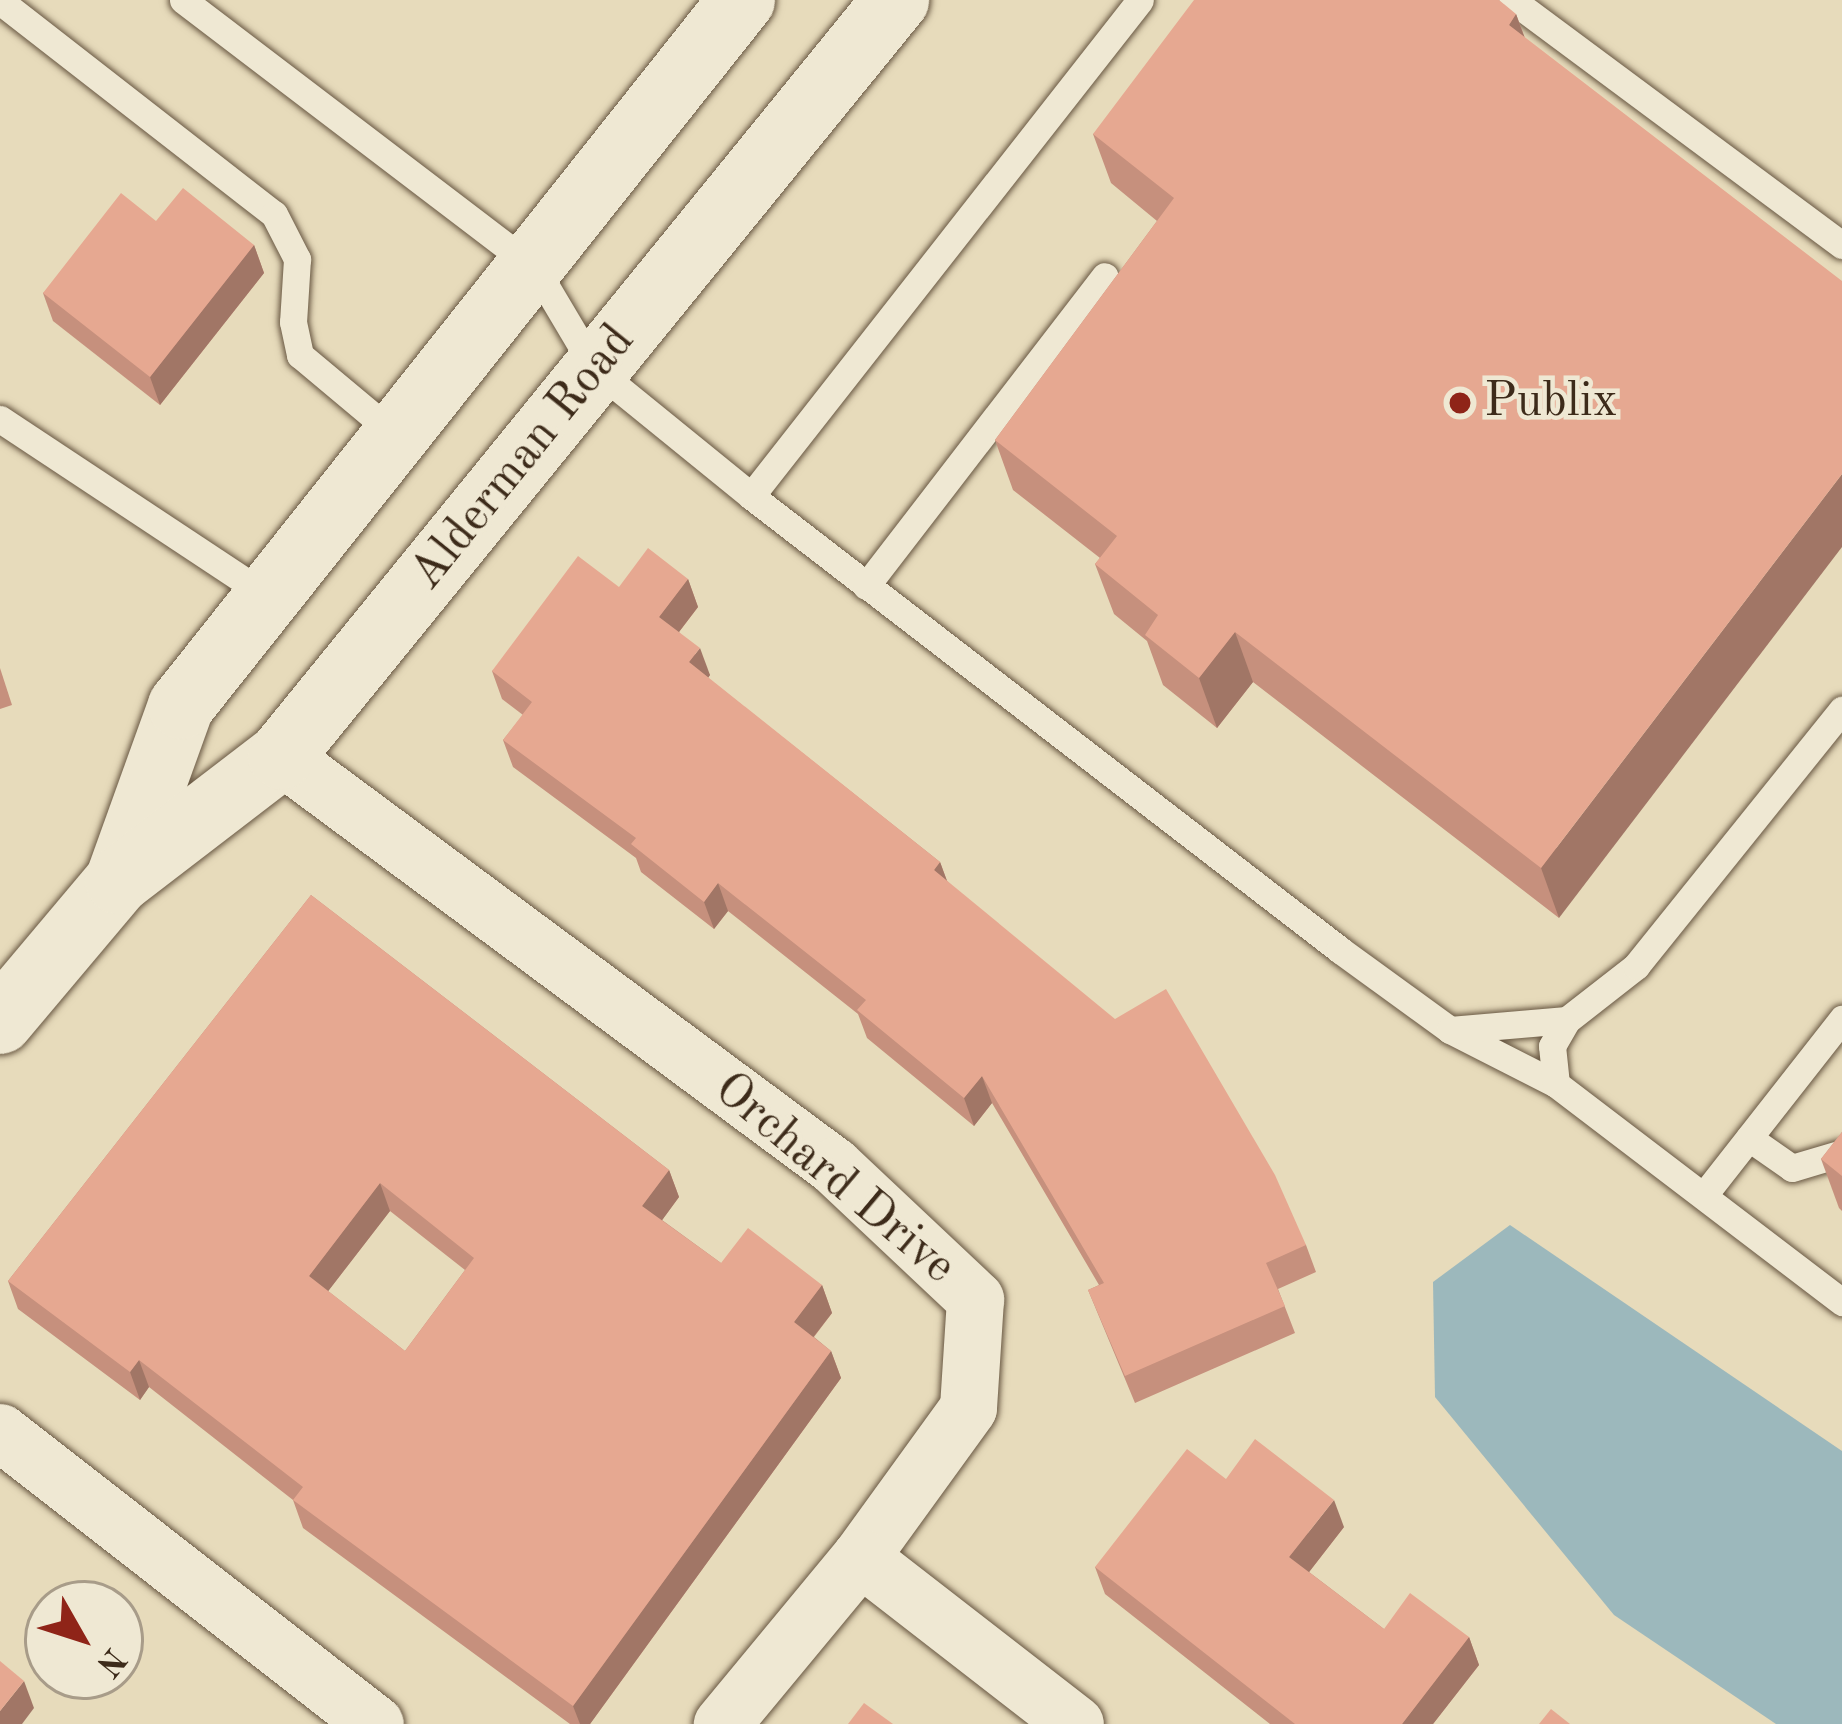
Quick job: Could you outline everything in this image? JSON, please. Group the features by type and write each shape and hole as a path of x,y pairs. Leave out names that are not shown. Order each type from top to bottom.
{"street":[{"name":"Alderman Road","path":"118,881 181,706 535,268 742,0"},
{"name":"Alderman Road","path":"0,1021 118,881 281,756 896,0"},
{"name":"Orchard Drive","path":"281,756 834,1166 975,1299 968,1408 860,1557 722,1724"},
{"path":"0,1432 366,1717"},
{"path":"860,1557 1075,1724"}],"lane":[{"path":"183,0 535,268 595,369 751,496 1450,1030 1556,1084 1842,1302"},
{"path":"751,496 1140,0"},
{"path":"1512,0 1842,245"},
{"path":"0,1 274,214 297,259 293,322 301,356 398,437"},
{"path":"866,586 1105,276"},
{"path":"0,419 269,597"},
{"path":"1556,1084 1552,1046 1567,1020 1636,966 1842,710"},
{"path":"1704,1195 1842,1019"},
{"path":"1450,1030 1567,1020"},
{"path":"1749,1138 1792,1168 1842,1154"}],"water":[{"path":"1510,1225 1842,1451 1842,1724 1776,1724 1614,1615 1435,1397 1433,1282"}],"building":[{"name":"Publix","path":"1194,0 1499,0 1516,14 1509,25 1842,281 1842,474 1541,868 1235,632 1199,678 1145,635 1158,615 1095,564 1117,536 995,440 1174,198 1093,134"},
{"path":"183,188 254,245 150,377 43,293 121,193 156,221"},
{"path":"648,548 688,579 659,617 700,648 689,662 940,862 934,870 1115,1019 1166,989 1275,1175 1306,1245 1266,1263 1285,1306 1125,1376 1088,1290 1104,1283 982,1076 964,1098 857,1010 866,1000 718,883 704,902 631,844 636,838 503,740 532,702 492,671 578,556 619,587"},
{"path":"311,895 669,1170 642,1206 721,1263 748,1228 822,1285 794,1322 831,1351 573,1706 293,1500 303,1487 139,1360 130,1372 8,1281","holes":["380,1183 474,1258 405,1351 309,1276"]},
{"path":"1842,1132 1842,1176 1821,1159"},
{"path":"1255,1439 1334,1500 1289,1557 1384,1629 1410,1593 1469,1637 1402,1724 1295,1724 1095,1567 1187,1449 1226,1479"},
{"path":"0,1661 24,1681 0,1711"},
{"path":"864,1703 893,1724 848,1724"},
{"path":"1551,1709 1570,1724 1539,1724"}],"place":[{"name":"Publix","path":"1460,403"}]}
